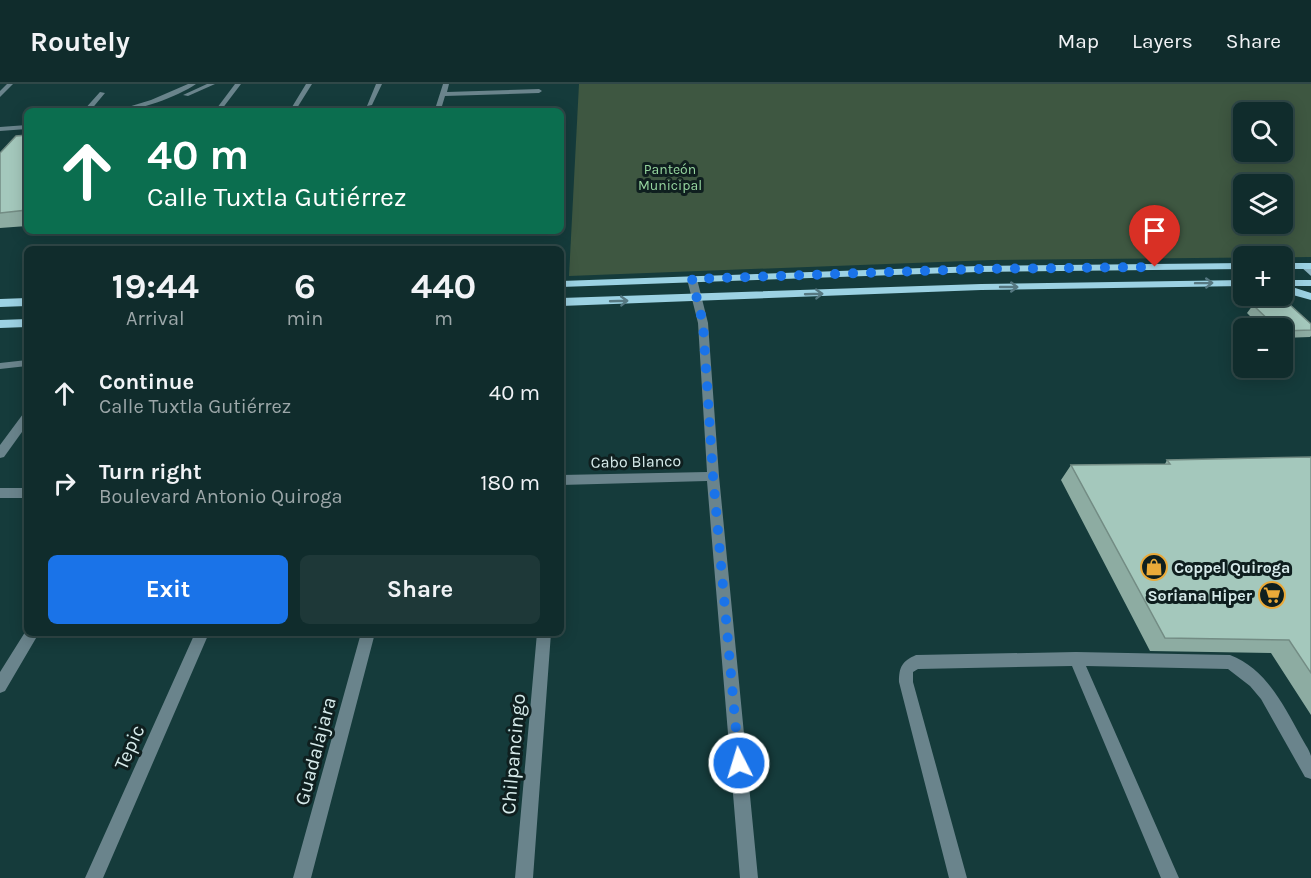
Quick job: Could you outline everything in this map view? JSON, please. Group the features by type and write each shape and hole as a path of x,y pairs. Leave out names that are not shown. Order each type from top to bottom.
{"main road":[{"path":"564,284 978,269 1233,266"},
{"path":"1293,267 1309,268"},
{"path":"564,302 981,287 1233,283"},
{"path":"1293,283 1311,283"},
{"path":"1293,291 1311,297"},
{"path":"0,303 24,302"},
{"path":"0,324 24,323"}],"street":[{"path":"0,95 10,84"},
{"path":"128,108 181,89 212,84"},
{"path":"220,108 238,84"},
{"path":"295,106 309,84"},
{"path":"369,105 379,84"},
{"path":"439,106 446,84"},
{"path":"152,108 193,88"},
{"path":"443,94 539,91"},
{"path":"89,108 102,93"},
{"path":"0,120 24,119"},
{"path":"0,129 24,127"},
{"path":"692,279 703,323 713,476 749,878"},
{"path":"0,366 24,363"},
{"path":"0,454 24,421"},
{"name":"Cabo Blanco","path":"564,480 713,476"},
{"path":"0,494 24,493"},
{"path":"0,686 30,636"},
{"name":"Tepic","path":"94,878 201,636"},
{"name":"Guadalajara","path":"302,878 367,636"},
{"name":"Chilpancingo","path":"524,878 544,636"},
{"path":"958,878 906,682 906,669 916,662 1076,659 1230,662 1244,668 1257,680 1311,771"},
{"path":"1076,659 1170,878"}],"green space":[{"name":"Panteón Municipal","path":"579,84 1311,84 1311,257 1293,257 1293,246 1233,246 1233,258 992,260 569,276"}],"building":[{"path":"24,135 24,210 0,213 0,153 16,136"},
{"path":"1254,306 1291,306 1311,324 1311,330 1293,331 1293,318 1267,318"},
{"path":"1311,457 1311,673 1289,640 1165,638 1071,465 1170,464 1167,460"}],"place":[{"name":"Coppel Quiroga","path":"1154,567"},
{"name":"Soriana Hiper","path":"1272,595"}],"route":[{"path":"739,763 713,476 703,323 692,279 978,269 1155,267"}]}
